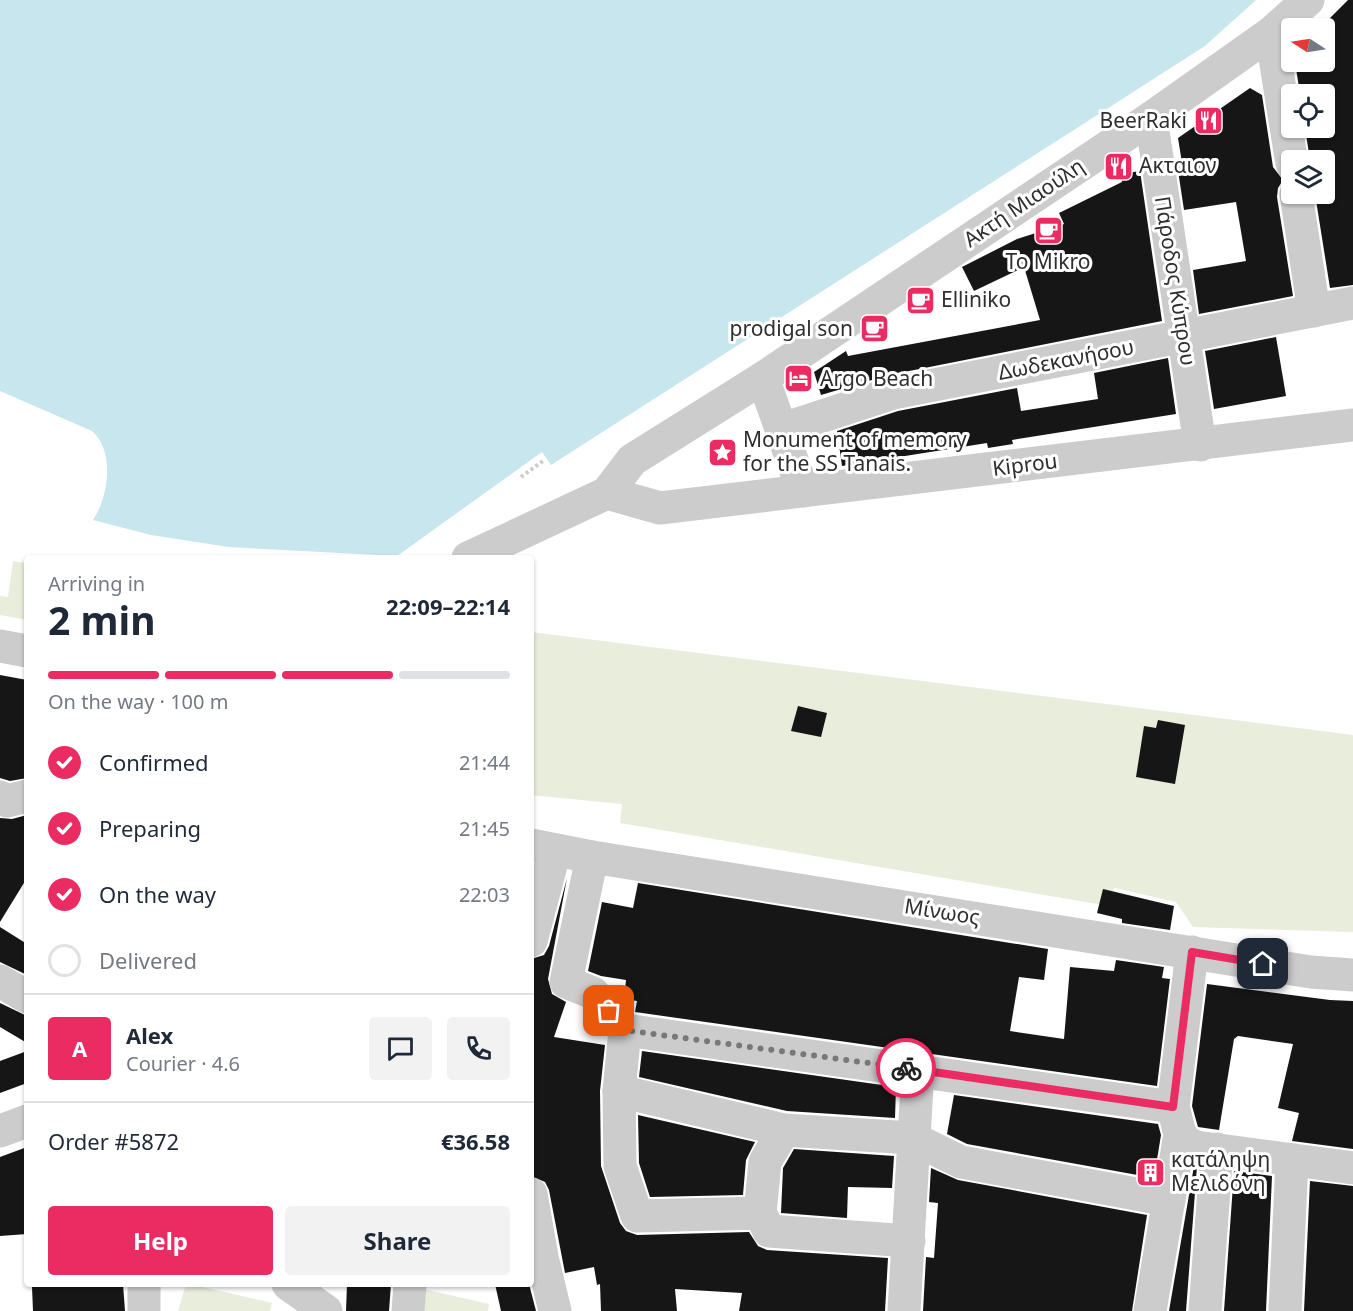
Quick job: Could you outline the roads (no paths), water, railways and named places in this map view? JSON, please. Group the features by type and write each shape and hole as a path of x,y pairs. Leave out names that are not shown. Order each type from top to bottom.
{"street":[{"name":"Ακτή Μιαούλη","path":"608,493 632,460 763,378 1150,118 1271,33 1308,0"},
{"path":"1271,33 1290,150"},
{"name":"Πάροδος Κύπρου","path":"1150,118 1200,445"},
{"path":"1298,204 1314,311"},
{"name":"Δωδεκανήσου","path":"783,429 893,393 1184,338 1353,303"},
{"path":"763,378 783,429 803,491"},
{"name":"Kiprou","path":"608,493 660,508 1353,425"},
{"path":"474,555 608,493"},
{"path":"0,646 24,650"},
{"path":"0,797 7,801 24,797"},
{"path":"534,923 543,847"},
{"name":"Μίνωος","path":"543,847 592,857 1311,972 1353,975"},
{"path":"592,857 566,982 594,993 624,1030 918,1069 1176,1121"},
{"path":"1150,1311 1169,1200 1192,952"},
{"path":"0,981 24,995"},
{"path":"624,1030 618,1091 620,1166 637,1216 760,1214"},
{"path":"904,1311 912,1138 918,1069"},
{"path":"618,1091 783,1130 912,1138 961,1162 1169,1200"},
{"path":"1176,1121 1186,1142 1196,1147 1353,1168"},
{"path":"0,1131 24,1122"},
{"path":"783,1130 765,1162 760,1214 769,1231 909,1241"},
{"path":"1205,1311 1216,1149"},
{"path":"1285,1311 1292,1160"},
{"path":"534,1211 555,1311"},
{"path":"144,1287 144,1311"},
{"path":"292,1287 326,1311"},
{"path":"408,1311 410,1287"}],"water":[{"path":"0,0 1256,0 1205,46 551,465 542,452 398,555 228,547 151,535 93,520 103,499 107,474 107,462 99,440 92,431 0,391"}],"place":[{"name":"BeerRaki","path":"1208,121"},
{"name":"Ακταιον","path":"1118,166"},
{"name":"To Mikro","path":"1048,231"},
{"name":"Elliniko","path":"920,300"},
{"name":"prodigal son","path":"874,329"},
{"name":"Argo Beach","path":"799,379"},
{"name":"Monument of memory for the SS Tanais.","path":"722,452"},
{"name":"κατάληψη Μελιδόνη","path":"1150,1172"}]}
